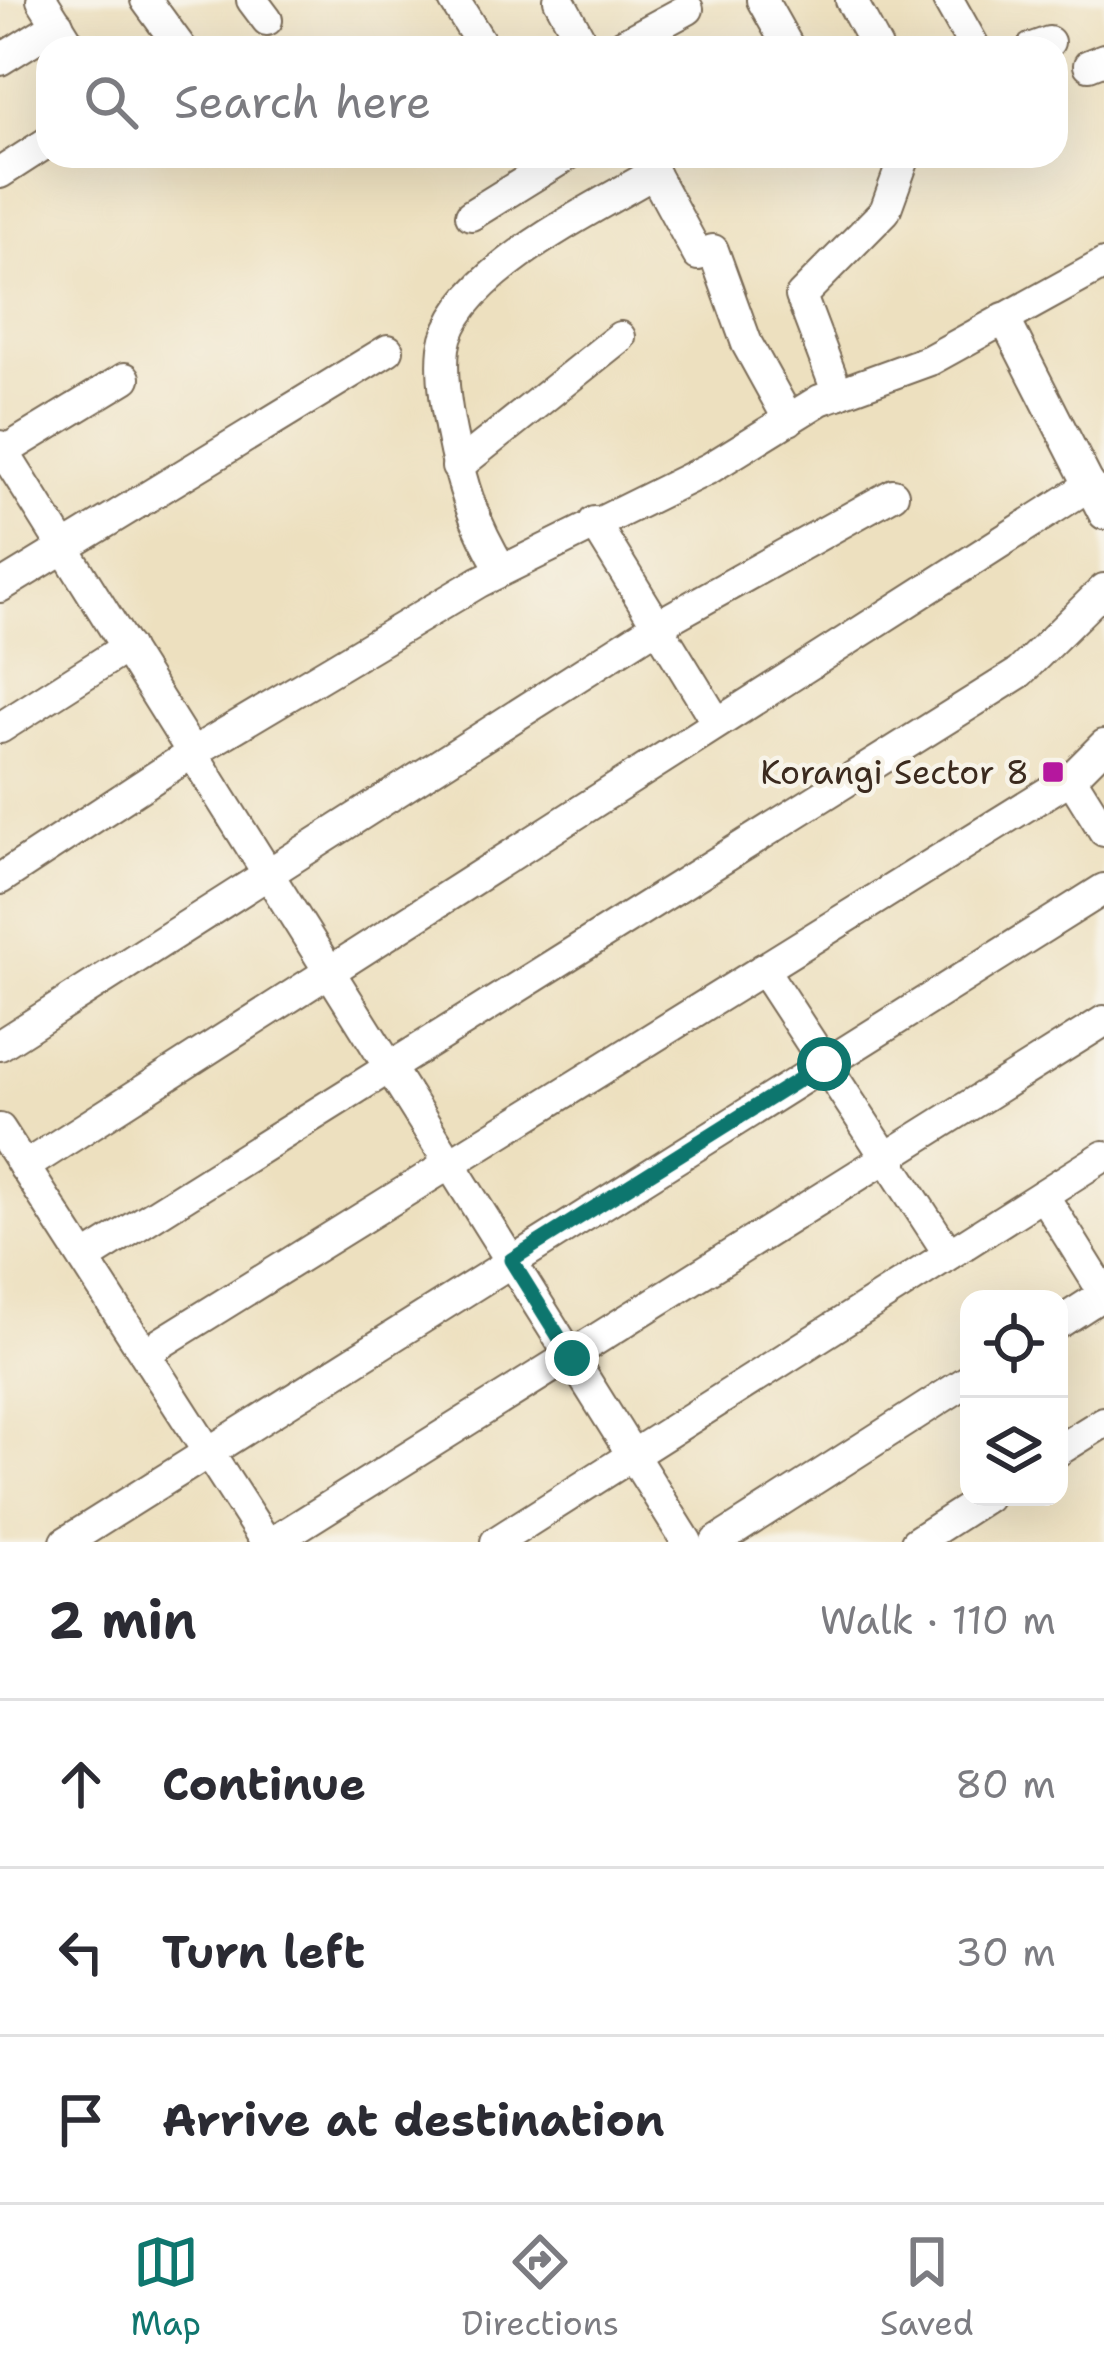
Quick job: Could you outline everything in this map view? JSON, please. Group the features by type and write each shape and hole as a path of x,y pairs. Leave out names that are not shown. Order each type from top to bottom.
{"street":[{"path":"146,0 172,36"},
{"path":"454,0 476,36"},
{"path":"559,0 578,36"},
{"path":"762,0 782,36"},
{"path":"851,0 870,36"},
{"path":"948,0 968,36"},
{"path":"638,36 688,9"},
{"path":"0,60 36,37"},
{"path":"0,173 36,150"},
{"path":"471,215 547,168"},
{"path":"502,570 473,523 458,467 448,416 444,348 462,310 499,268 645,168"},
{"path":"651,168 698,255 713,250 747,344 789,420"},
{"path":"838,394 801,296 885,211 901,168"},
{"path":"0,879 192,753 502,570 710,468 838,394 931,360 1104,264"},
{"path":"1004,318 1104,514"},
{"path":"458,467 620,337"},
{"path":"0,587 388,350"},
{"path":"125,378 1,450 687,1542"},
{"path":"24,1166 1090,485"},
{"path":"0,1045 658,625 893,494"},
{"path":"594,522 717,723"},
{"path":"84,1259 1019,673 1104,589"},
{"path":"0,728 127,647"},
{"path":"145,1353 1071,778 1104,745"},
{"path":"1071,778 1104,831"},
{"path":"66,1542 1104,889"},
{"path":"763,969 949,1254"},
{"path":"0,1129 270,1542 572,1358 1104,1021"},
{"path":"496,1542 1104,1156"},
{"path":"1043,1195 1104,1293 1068,1316"},
{"path":"716,1542 960,1386"},
{"path":"1068,1444 1104,1422"},
{"path":"916,1542 972,1506"}],"place":[{"name":"Korangi Sector 8","path":"1053,772"}],"route":[{"path":"572,1358 511,1260 824,1064"}]}
